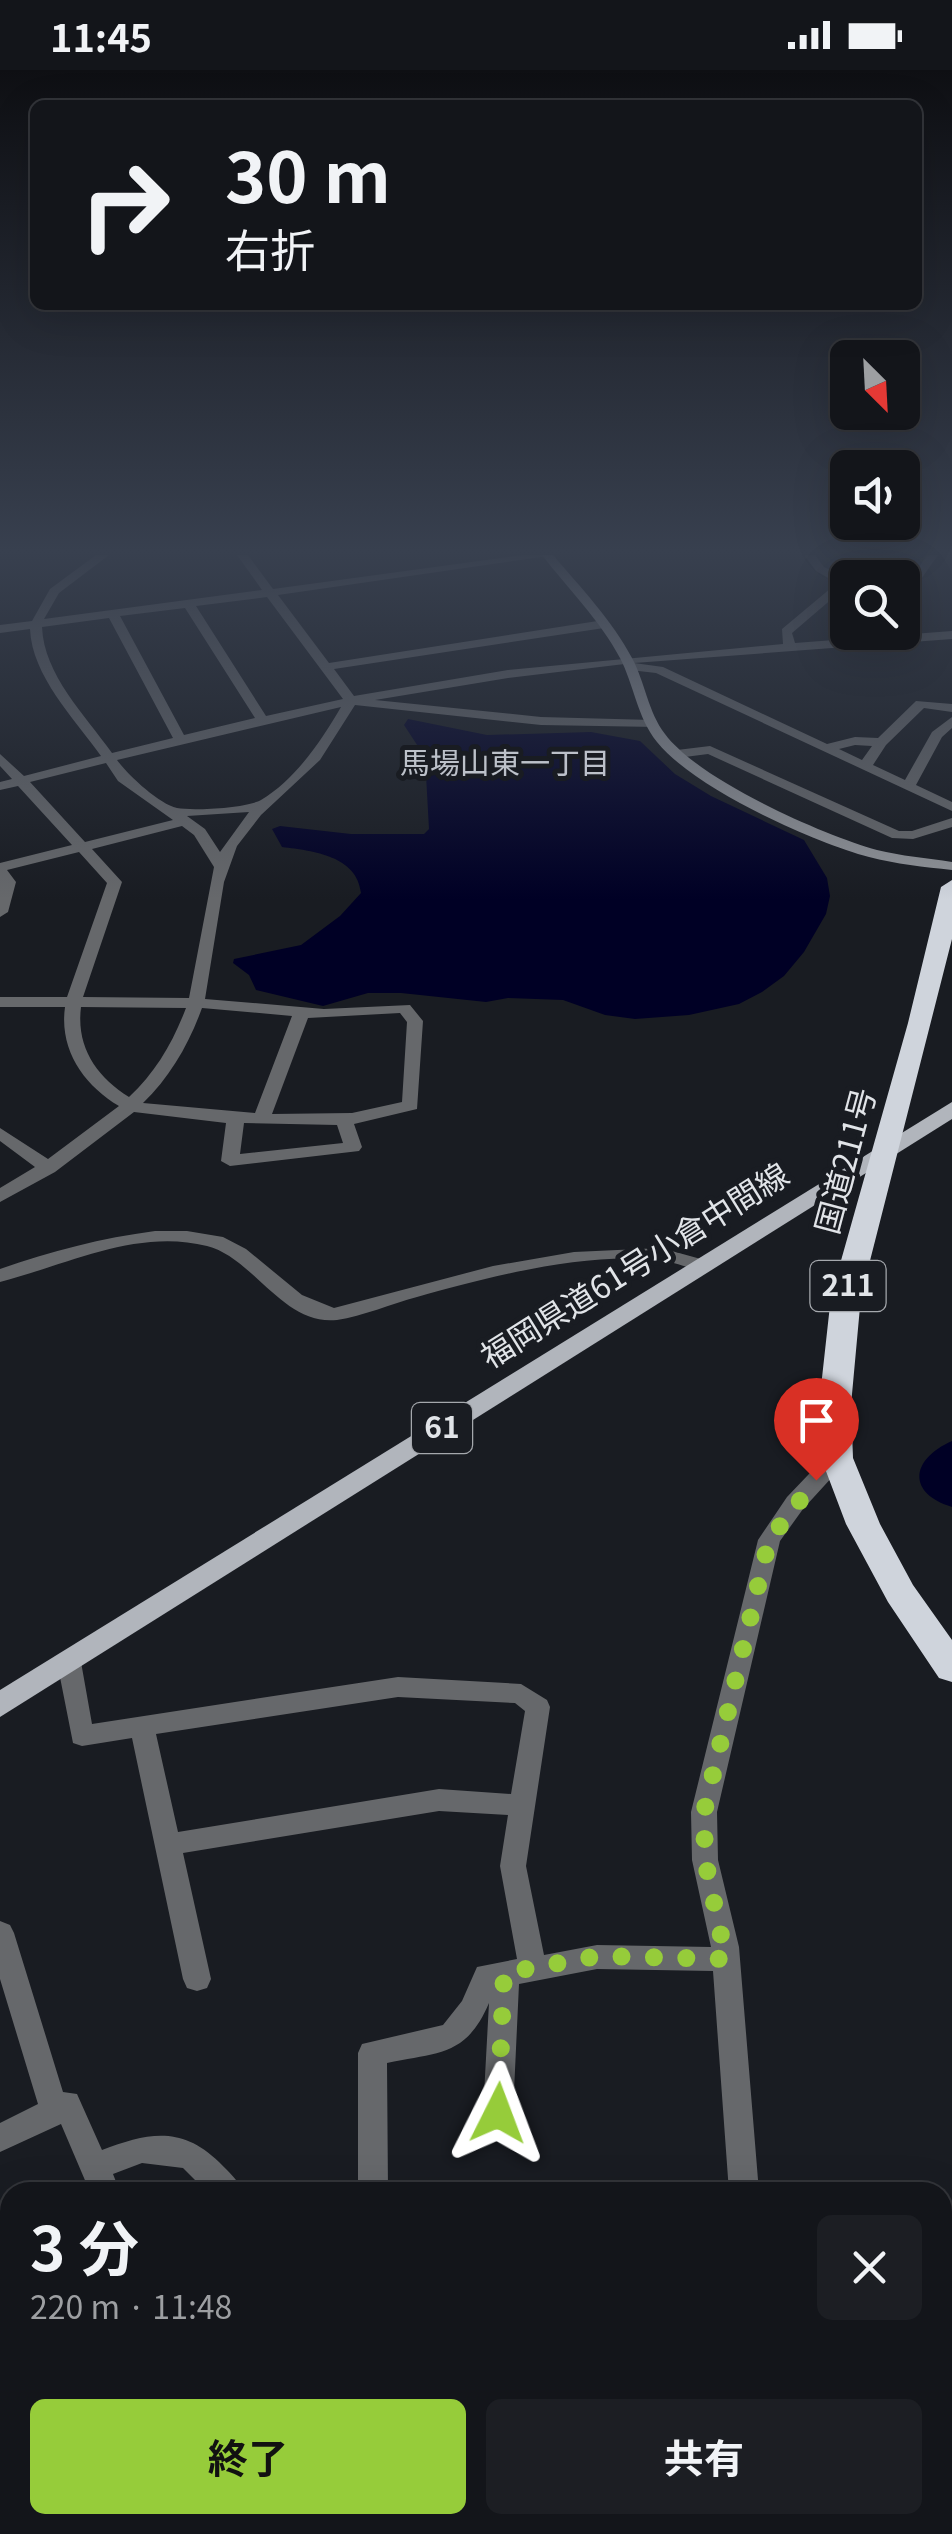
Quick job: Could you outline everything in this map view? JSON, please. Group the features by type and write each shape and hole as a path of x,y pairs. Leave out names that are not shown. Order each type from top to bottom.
{"highway":[{"name":"国道211号","path":"952,887 921,1023 846,1296 835,1405 838,1458 864,1524 900,1593 952,1668"}],"main road":[{"name":"福岡県道61号小倉中間線","path":"0,1706 952,1109"}],"street":[{"path":"48,670 123,778 200,832 222,868"},
{"path":"143,670 181,742"},
{"path":"231,670 264,721"},
{"path":"326,670 351,701 540,721 652,724"},
{"path":"2,786 351,701 444,683 564,670"},
{"path":"631,670 652,724 677,754 726,788 860,849 952,866"},
{"path":"659,670 952,807"},
{"path":"0,1196 48,1168 133,1107 176,1048 196,1004 228,848 245,822 310,764 351,701"},
{"path":"866,766 880,742 921,704 952,708"},
{"path":"908,786 937,735 952,721"},
{"path":"826,748 855,741 880,742"},
{"path":"677,754 710,750 898,835 913,836 952,822"},
{"path":"0,758 115,882 74,1001 72,1033 76,1049 106,1089 133,1107 236,1116 344,1120 411,1104 415,1020 404,1008 300,1013 196,1004 74,1001 0,1002"},
{"path":"0,912 9,882 0,868 179,817 264,805"},
{"path":"262,1117 300,1013"},
{"path":"236,1116 230,1161 352,1146 344,1120"},
{"path":"0,1132 48,1168"},
{"path":"0,1276 104,1246 185,1234 216,1238 295,1300 320,1313 334,1314 462,1280 564,1260 658,1254 701,1265"},
{"path":"743,2182 726,1959 705,1860 704,1812 769,1540 795,1502 838,1458"},
{"path":"69,1662 82,1736 398,1687 521,1694 538,1707 513,1866 519,1971 498,2113"},
{"path":"142,1727 197,1979"},
{"path":"167,1846 439,1800 522,1805"},
{"path":"0,1933 55,2112"},
{"path":"373,2182 372,2054 452,2036 472,2010 487,1976 598,1956 726,1959"},
{"path":"0,2138 67,2104 99,2180 142,2149 190,2154 218,2182"}],"water":[{"path":"408,719 487,735 591,732 640,741 675,774 711,796 804,840 827,878 830,896 826,914 804,952 784,976 739,1004 689,1015 635,1019 605,1015 563,1000 508,998 486,1002 401,993 368,993 323,1006 256,990 249,975 233,963 234,959 301,945 340,916 361,893 358,881 343,863 282,847 272,829 280,826 351,834 424,834 429,829 425,757 404,725"},
{"path":"952,1441 952,1507 927,1493 919,1476 928,1457"}],"district":[{"name":"馬場山東一丁目","path":"505,764"}],"route":[{"path":"498,2113 504,1973 598,1956 726,1959 705,1860 704,1812 769,1540 816,1480"}]}
